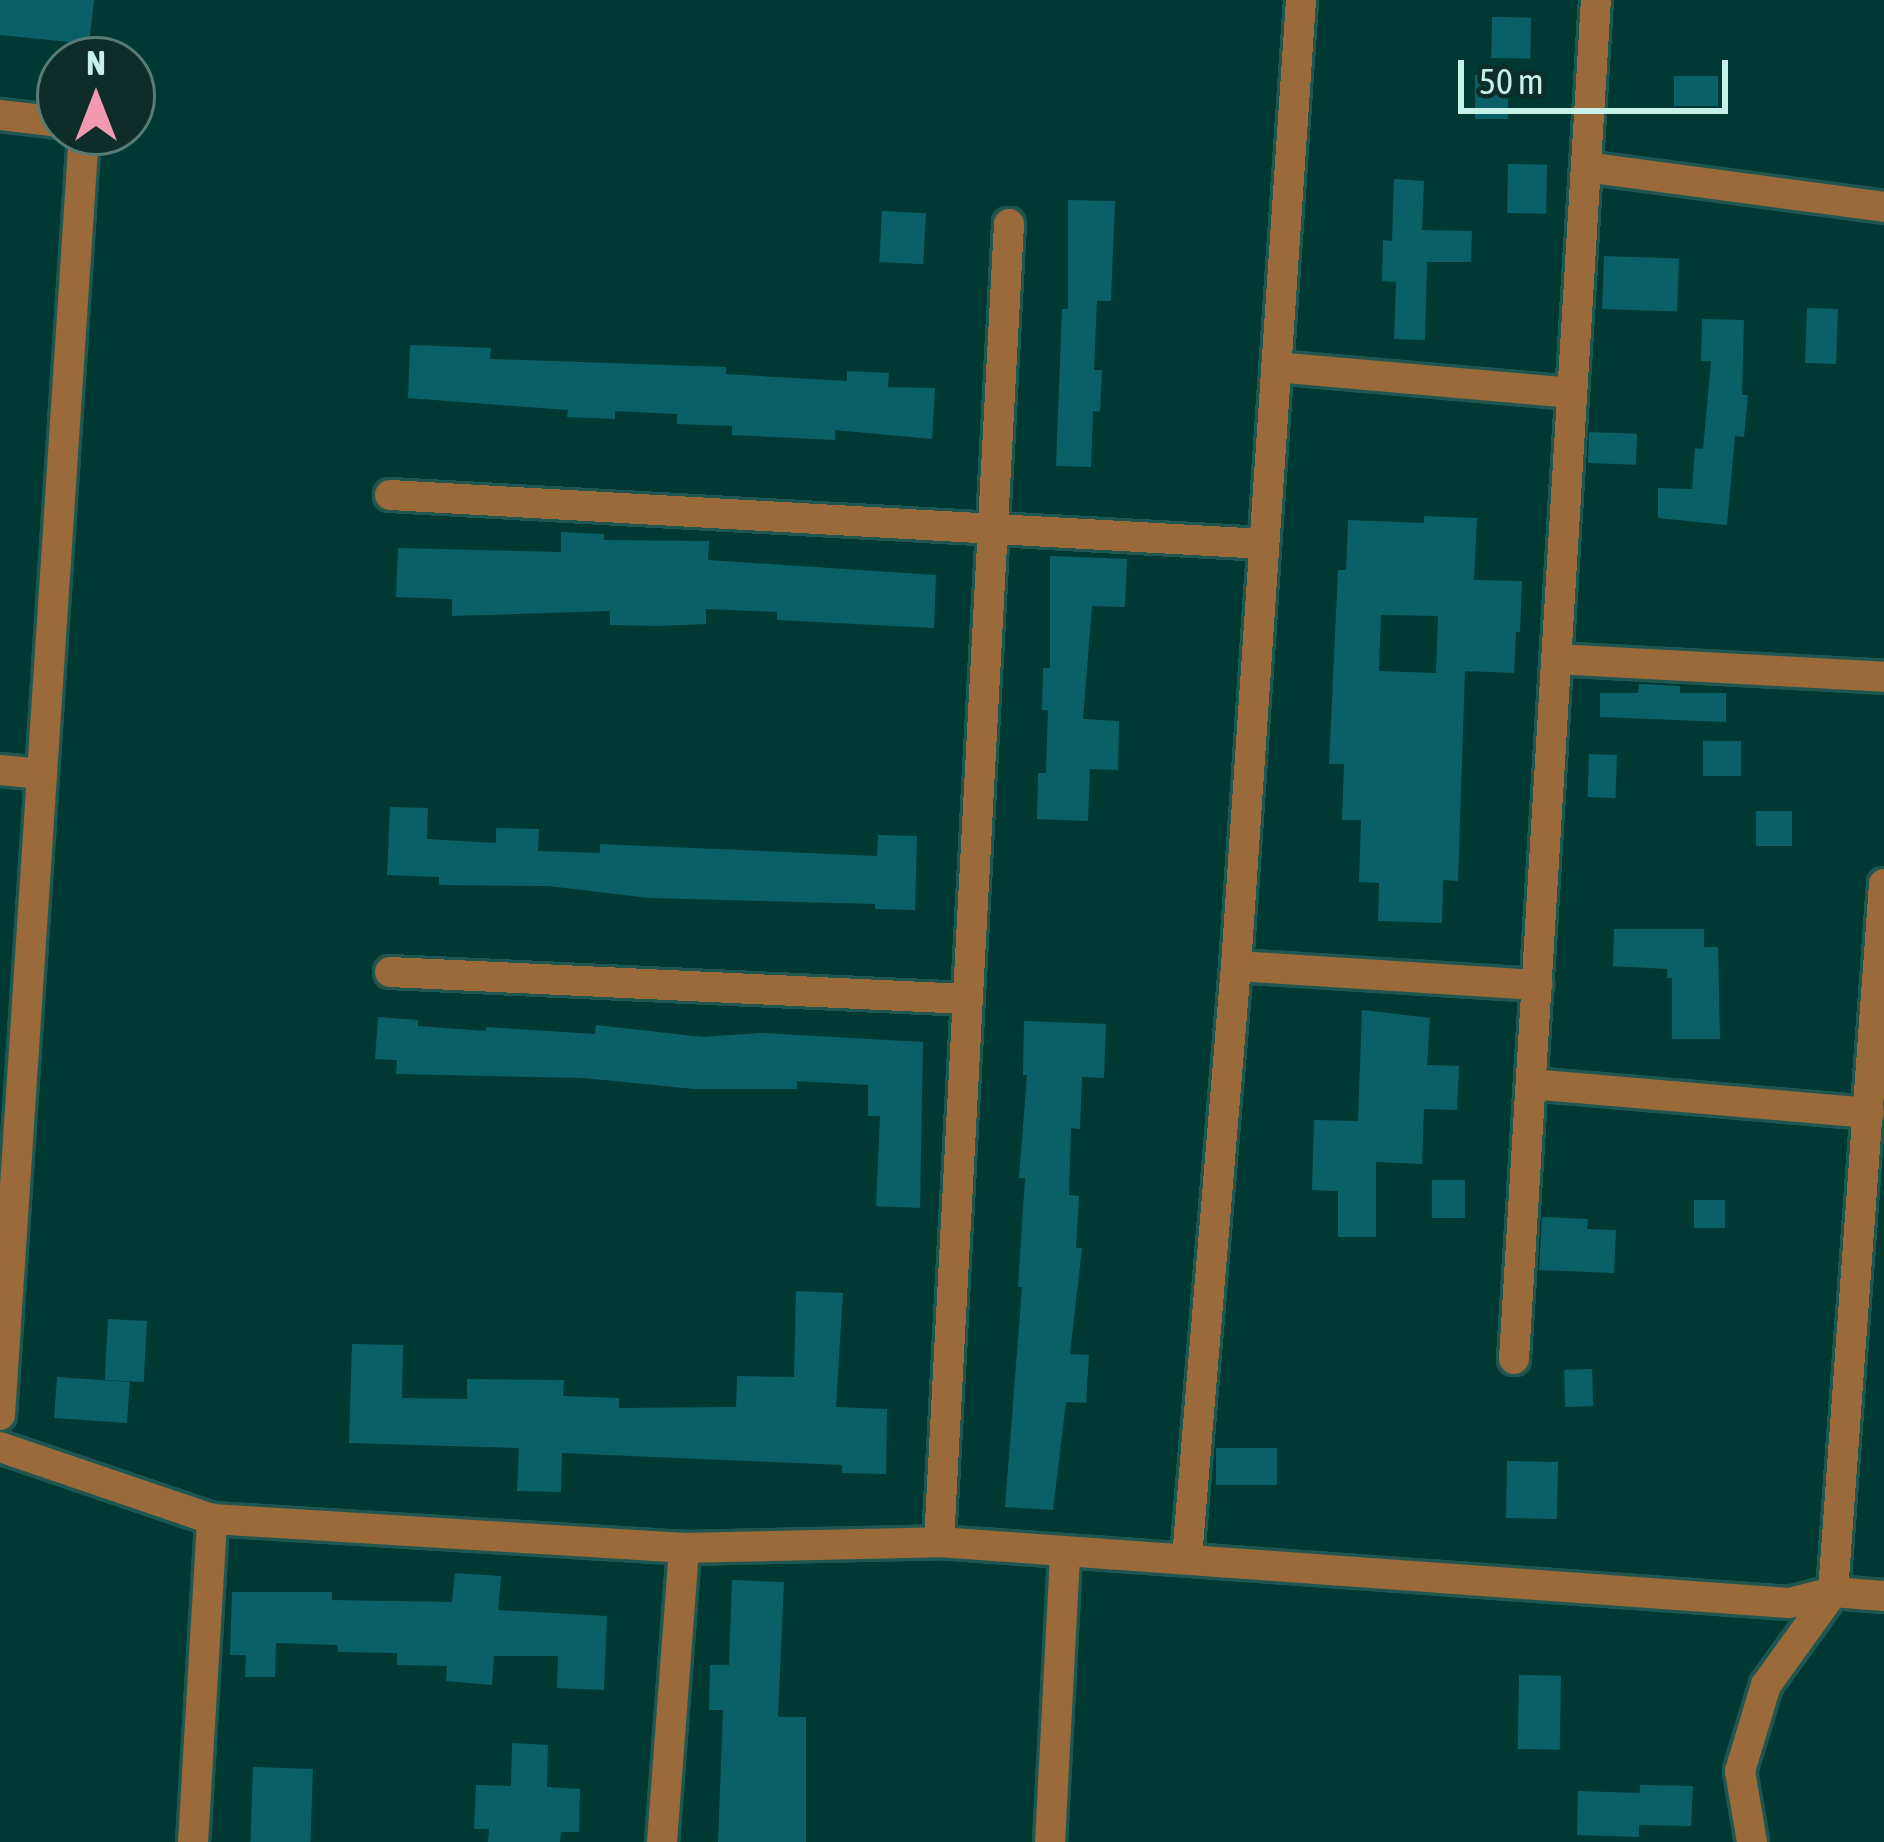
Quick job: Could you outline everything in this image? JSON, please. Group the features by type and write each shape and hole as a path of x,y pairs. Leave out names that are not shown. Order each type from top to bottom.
{"street":[{"path":"1187,1558 1236,966 1301,0"},
{"path":"1514,1359 1596,0"},
{"path":"0,115 36,119"},
{"path":"0,1414 82,156"},
{"path":"1586,167 1884,207"},
{"path":"940,1542 1009,224"},
{"path":"1276,367 1572,393"},
{"path":"390,495 1264,544"},
{"path":"1556,659 1884,677"},
{"path":"0,770 42,774"},
{"path":"1752,1842 1740,1771 1766,1685 1833,1592 1884,884"},
{"path":"1236,966 1537,986"},
{"path":"390,972 966,999"},
{"path":"1531,1084 1869,1113"},
{"path":"0,1447 212,1519 684,1548 940,1542 1789,1603 1833,1592 1884,1595"},
{"path":"193,1842 212,1519"},
{"path":"662,1842 684,1548"},
{"path":"1050,1842 1065,1552"}],"building":[{"path":"0,0 94,0 90,36 0,35"},
{"path":"1492,17 1531,18 1530,59 1491,58"},
{"path":"1475,75 1508,75 1508,119 1475,119"},
{"path":"1674,76 1718,76 1718,106 1674,106"},
{"path":"1508,164 1547,165 1546,214 1507,213"},
{"path":"1394,179 1424,181 1422,230 1472,231 1471,262 1427,262 1425,340 1394,339 1396,282 1382,281 1383,240 1392,241"},
{"path":"1068,200 1115,201 1111,301 1097,301 1094,370 1102,370 1100,412 1093,411 1091,467 1056,466 1062,309 1068,309"},
{"path":"882,211 926,213 923,264 879,262"},
{"path":"1604,256 1679,259 1677,312 1602,309"},
{"path":"1807,308 1838,309 1836,364 1805,363"},
{"path":"1702,319 1744,320 1742,395 1748,395 1744,437 1735,436 1727,525 1658,518 1658,488 1692,489 1695,448 1703,449 1711,361 1701,361"},
{"path":"410,345 491,348 490,359 726,367 726,374 775,377 847,381 847,371 889,373 888,387 935,388 932,439 835,430 835,440 732,435 732,426 677,424 677,414 615,411 615,419 567,417 568,410 408,398"},
{"path":"1589,432 1637,434 1636,465 1588,463"},
{"path":"1424,516 1477,518 1474,580 1522,581 1520,632 1516,632 1514,673 1465,671 1458,881 1443,880 1442,923 1378,921 1379,883 1359,882 1361,820 1342,820 1344,764 1329,764 1338,570 1346,570 1348,520 1424,523","holes":["1381,615 1438,616 1436,673 1379,671"]},
{"path":"561,532 604,534 604,540 709,541 708,560 936,575 934,628 777,620 777,612 706,609 706,624 656,626 610,625 610,611 452,616 452,599 396,597 398,548 561,552"},
{"path":"1050,556 1127,559 1125,607 1092,606 1083,719 1119,721 1118,770 1090,769 1088,821 1037,819 1038,773 1046,773 1048,710 1042,710 1043,668 1050,668"},
{"path":"1639,684 1680,686 1680,693 1726,693 1726,722 1600,717 1600,693 1638,693"},
{"path":"1703,741 1741,741 1741,776 1703,776"},
{"path":"1589,754 1617,755 1615,798 1587,797"},
{"path":"390,807 428,808 427,839 496,843 496,828 539,829 538,851 600,853 600,844 877,856 878,835 917,836 915,910 875,909 875,904 649,898 548,886 439,885 439,877 387,875"},
{"path":"1756,811 1792,811 1792,846 1756,846"},
{"path":"1614,929 1704,929 1704,947 1718,947 1720,1039 1672,1039 1672,978 1667,978 1667,969 1613,966"},
{"path":"1362,1010 1430,1018 1427,1065 1459,1066 1457,1110 1424,1109 1422,1164 1376,1162 1376,1237 1338,1237 1338,1191 1312,1190 1314,1120 1358,1121"},
{"path":"378,1017 418,1020 418,1026 486,1031 486,1027 595,1034 596,1025 702,1037 760,1033 923,1042 920,1208 876,1206 880,1116 868,1116 868,1085 797,1081 797,1089 694,1089 584,1078 396,1074 397,1060 375,1059"},
{"path":"1024,1021 1106,1024 1104,1078 1082,1077 1080,1129 1071,1128 1069,1195 1079,1196 1076,1248 1082,1248 1070,1354 1089,1355 1086,1403 1066,1402 1053,1510 1005,1507 1022,1287 1018,1287 1025,1178 1019,1178 1027,1075 1023,1075"},
{"path":"1432,1180 1465,1180 1465,1218 1432,1218"},
{"path":"1694,1200 1725,1200 1725,1228 1694,1228"},
{"path":"1542,1217 1588,1219 1587,1229 1616,1230 1614,1273 1539,1270"},
{"path":"796,1291 843,1293 836,1407 887,1409 886,1474 842,1473 842,1465 562,1453 561,1492 517,1491 519,1448 349,1443 352,1344 403,1345 402,1398 467,1399 467,1379 564,1380 563,1396 619,1398 619,1408 736,1407 737,1376 794,1377"},
{"path":"108,1319 147,1321 144,1382 105,1380"},
{"path":"1592,1369 1593,1406 1565,1407 1564,1370"},
{"path":"57,1377 130,1382 127,1423 54,1418"},
{"path":"1216,1448 1277,1448 1277,1485 1216,1485"},
{"path":"1507,1461 1558,1462 1557,1519 1506,1518"},
{"path":"455,1573 501,1576 498,1610 607,1616 604,1690 557,1688 558,1656 494,1656 492,1685 446,1681 447,1666 397,1665 397,1653 338,1652 338,1645 276,1643 275,1677 245,1677 246,1655 230,1655 232,1592 332,1592 332,1600 452,1602"},
{"path":"732,1580 784,1582 778,1717 806,1717 806,1842 718,1842 723,1710 709,1710 710,1665 729,1665"},
{"path":"1519,1675 1561,1676 1560,1750 1518,1749"},
{"path":"512,1743 548,1745 547,1787 580,1789 579,1832 561,1832 560,1842 488,1842 489,1829 474,1829 476,1785 511,1786"},
{"path":"253,1767 313,1769 310,1842 250,1842"},
{"path":"1640,1785 1693,1786 1691,1826 1639,1825 1639,1837 1577,1835 1578,1791 1640,1793"}]}
